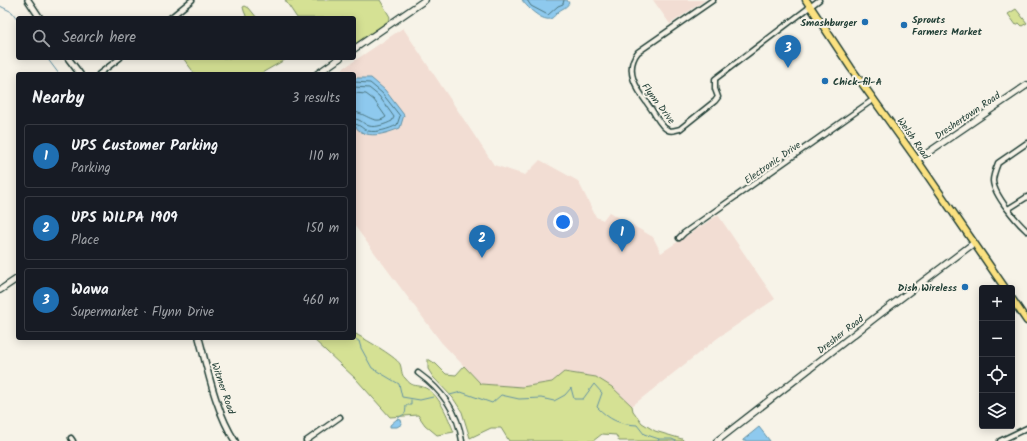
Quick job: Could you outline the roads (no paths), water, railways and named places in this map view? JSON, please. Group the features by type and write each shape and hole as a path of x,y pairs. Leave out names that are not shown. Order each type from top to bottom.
{"main road":[{"path":"356,48 425,0"},
{"name":"Welsh Road","path":"806,0 851,68 917,160 1003,285"},
{"path":"320,72 337,60"},
{"name":"Dreshertown Road","path":"917,160 1027,86"},
{"name":"Dresher Road","path":"717,441 974,243"},
{"path":"0,290 16,279"},
{"path":"1015,303 1027,321"}],"street":[{"path":"28,0 39,16"},
{"path":"172,16 192,0"},
{"name":"Flynn Drive","path":"713,0 638,52 634,59 631,70 638,91 665,128 669,130 673,131 680,128 715,101 718,97 715,89 715,79 779,32 810,6"},
{"path":"810,6 819,0"},
{"path":"70,60 78,72"},
{"path":"102,72 117,60"},
{"name":"Electronic Drive","path":"679,238 874,99"},
{"path":"1027,143 998,163 993,182 999,195 1016,221 1027,231"},
{"path":"1008,209 1027,197"},
{"name":"Witmer Road","path":"200,340 214,394 235,441"},
{"path":"418,373 436,388 447,400 457,418 462,441"},
{"path":"306,441 340,417"},
{"path":"1000,441 1027,428"}],"water":[{"path":"522,0 567,0 569,3 553,18 546,19 534,12"},
{"path":"356,78 371,78 385,90 404,115 400,128 382,134 369,135 356,127"},
{"path":"397,419 401,420 402,424 397,427 390,427 390,425"},
{"path":"759,427 770,441 743,441 743,440"}],"waterway":[{"path":"0,6 12,12 16,17"},
{"path":"48,60 58,72"},
{"path":"356,340 359,341 361,348 372,368 399,384 402,397 420,400 433,397"},
{"path":"450,395 461,392 492,403 501,395 519,399 541,398 554,401 565,395 571,388 574,399 583,399 594,384 602,393 597,407 610,418 625,424 637,425 644,434 659,439 658,441"},
{"path":"397,419 405,414 406,405 411,405 411,400"},
{"path":"659,439 672,439 676,441"}],"place":[{"name":"Smashburger","path":"865,22"},
{"name":"Sprouts Farmers Market","path":"904,25"},
{"name":"Wawa","path":"788,68"},
{"name":"Chick-fil-A","path":"825,81"},
{"name":"UPS Customer Parking","path":"622,252"},
{"name":"UPS WILPA 1909","path":"482,258"},
{"name":"Dish Wireless","path":"965,287"}]}
